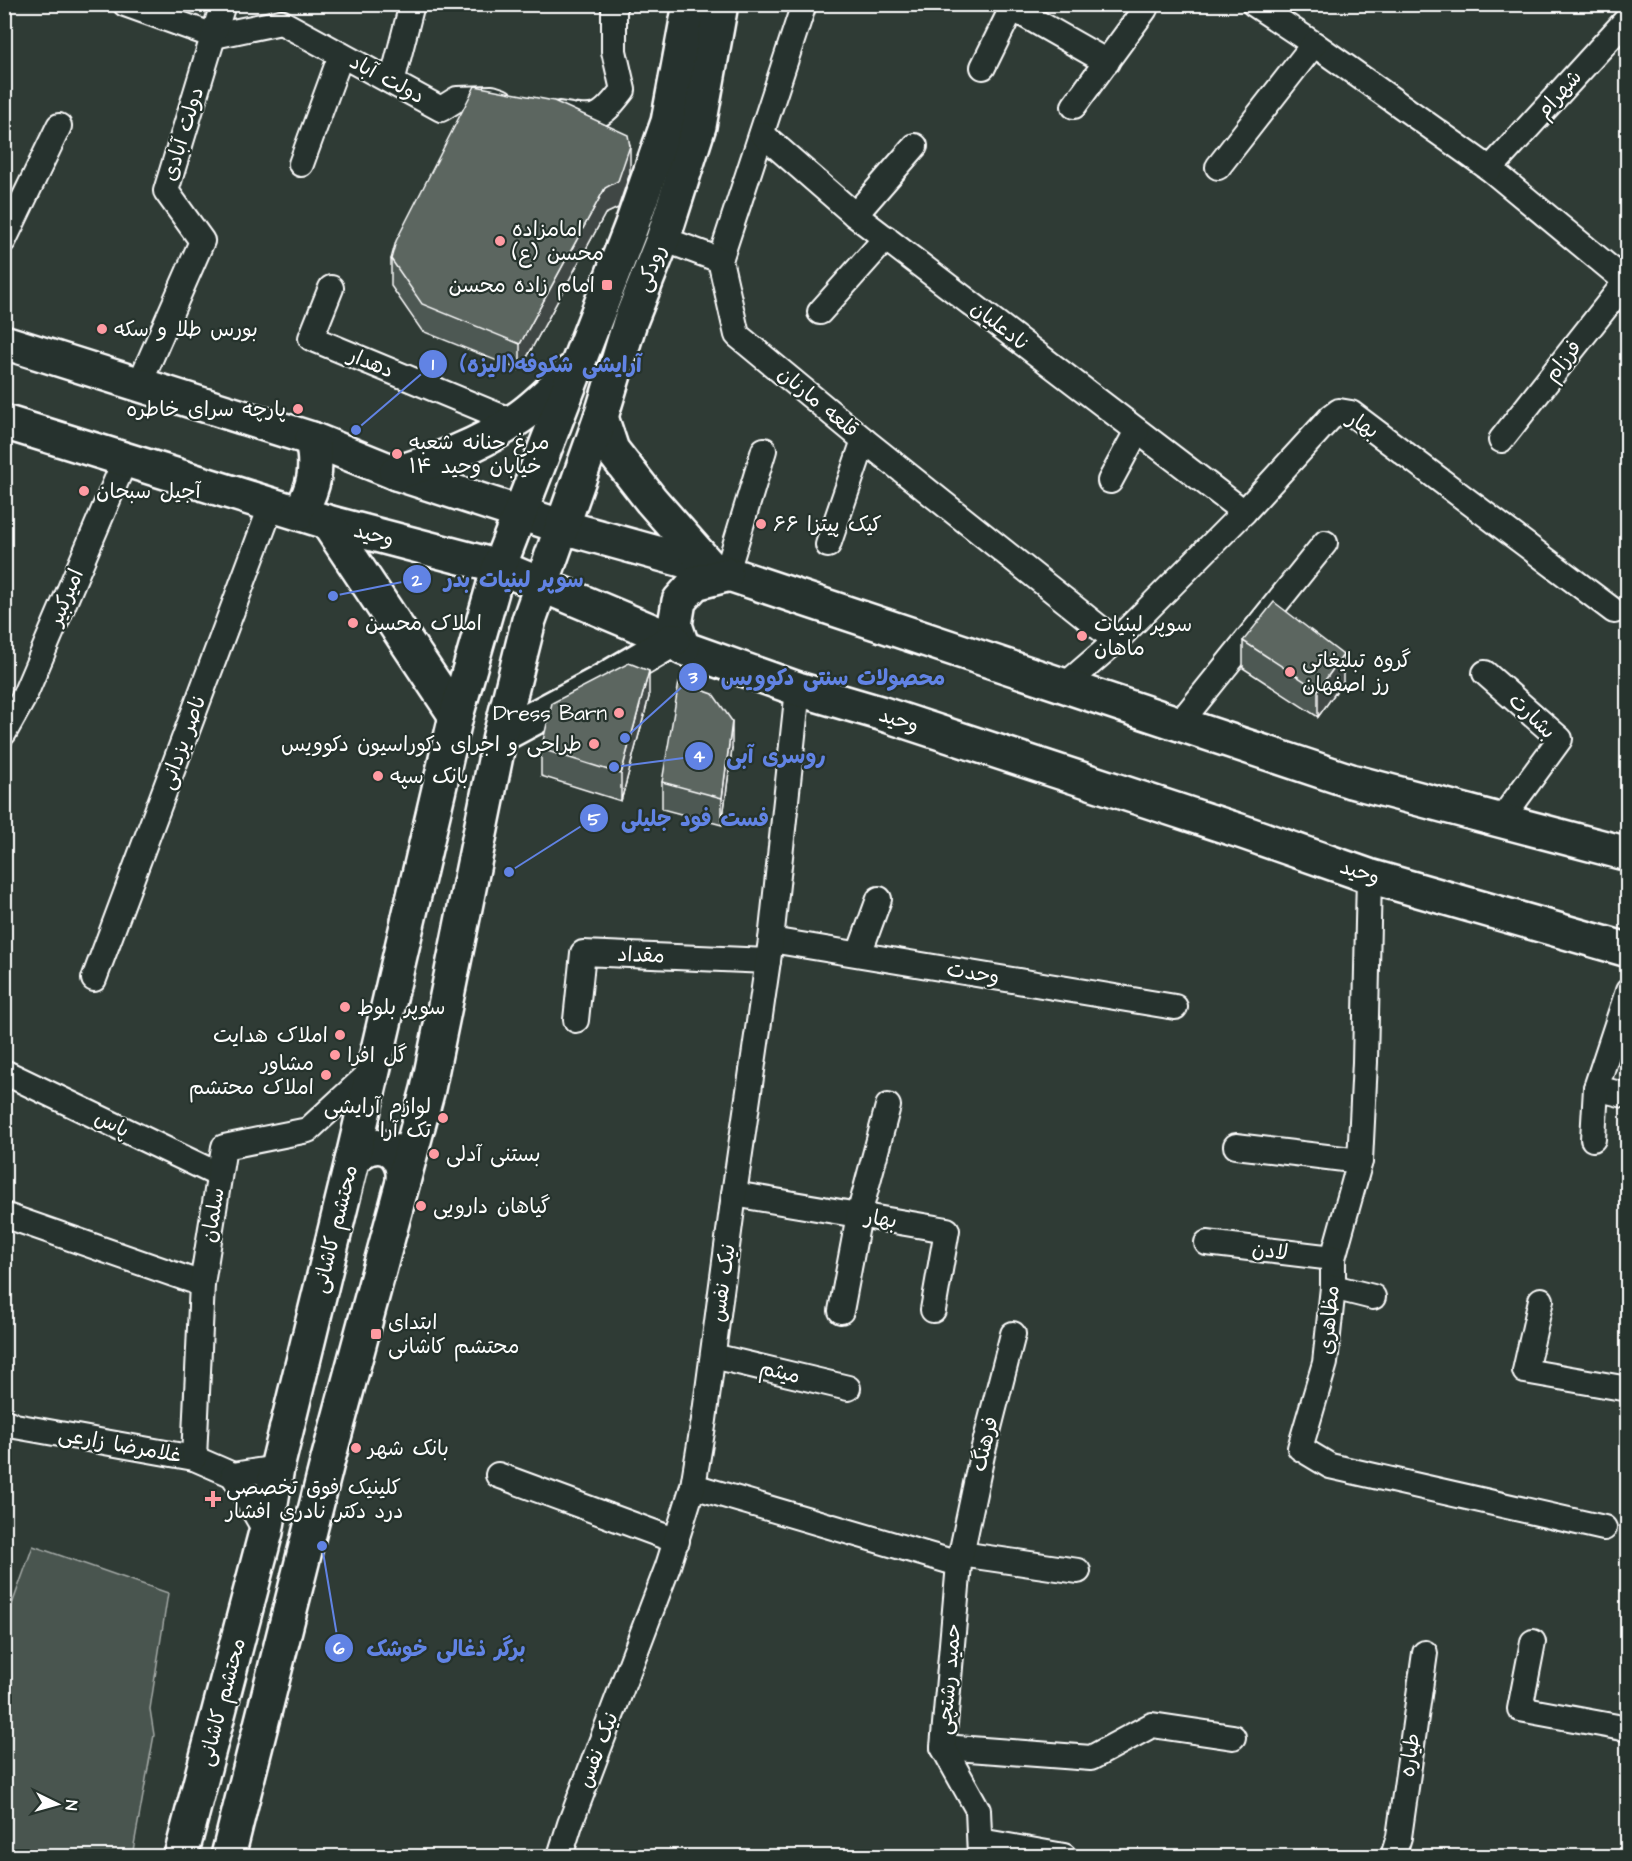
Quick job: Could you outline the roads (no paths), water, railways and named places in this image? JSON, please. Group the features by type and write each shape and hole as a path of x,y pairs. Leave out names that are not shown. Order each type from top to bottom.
{"main road":[{"name":"رودکی","path":"499,567 631,227 668,122 690,4"},
{"name":"رودکی","path":"542,585 601,417 630,322 663,238 699,126 721,4"},
{"path":"4,342 312,439 396,473 563,527 718,572 1351,781 1628,854"},
{"path":"396,473 444,458 514,422 577,365"},
{"path":"601,417 612,450 651,500 718,572"},
{"name":"وحید","path":"4,422 300,513 499,567 678,644 798,689 880,713 1198,817 1369,876 1628,950"},
{"path":"312,439 316,458 315,477 310,496 300,513 456,716"},
{"name":"محتشم کاشانی","path":"182,1857 266,1532 276,1468 374,1070 456,716 499,567"},
{"path":"501,736 678,644 675,625 679,601 694,583 718,572"},
{"name":"محتشم کاشانی","path":"228,1857 284,1630 428,1089 501,736 530,620 542,585"},
{"path":"352,1161 359,1152 370,1146 381,1146 392,1150 400,1158 404,1169 403,1181"}],"street":[{"path":"125,4 214,36"},
{"name":"دولت آبادی","path":"139,385 202,241 166,190 224,4"},
{"path":"392,82 412,4"},
{"name":"دولت آباد","path":"214,36 281,22 441,109 457,99 492,98 589,119 607,111 622,90 614,51 614,4"},
{"path":"663,238 720,260 804,4"},
{"path":"1254,4 1490,169 1627,281"},
{"path":"984,67 1010,6 1107,62"},
{"path":"1074,106 1145,9"},
{"name":"شهرام","path":"1490,169 1628,18"},
{"path":"1218,167 1314,44"},
{"path":"302,164 341,55"},
{"path":"4,240 59,126"},
{"name":"نادعلیان","path":"762,134 855,215 1244,512"},
{"path":"855,215 915,146"},
{"path":"820,312 886,238"},
{"name":"قلعه مارنان","path":"720,260 737,335 864,440 1116,640"},
{"name":"فرزام","path":"1501,440 1627,281"},
{"name":"دهدار","path":"331,288 311,338 514,422"},
{"name":"بهار","path":"1116,640 1244,512 1330,417 1339,411 1351,413 1614,611"},
{"path":"1110,481 1137,431"},
{"path":"828,545 864,440"},
{"path":"718,572 764,450"},
{"name":"امیرکبیر","path":"4,733 14,695 125,460"},
{"name":"ناصر یزدانی","path":"94,979 300,513"},
{"path":"1179,724 1325,543"},
{"path":"1064,686 1116,640"},
{"name":"بشارت","path":"1485,673 1560,739 1500,820"},
{"name":"نیک نفس","path":"560,1857 570,1824 677,1541 693,1486 769,950 798,689"},
{"name":"مظاهری","path":"1369,876 1365,1062 1360,1161 1333,1258 1334,1287 1325,1363 1300,1448 1330,1466 1604,1528"},
{"path":"859,954 879,899"},
{"name":"وحدت","path":"769,950 859,954 1175,1007"},
{"name":"مقداد","path":"576,1020 583,953 769,950"},
{"path":"1593,1139 1596,1088 1628,991"},
{"name":"سلمان","path":"194,1458 202,1284 224,1147 308,1130 374,1070"},
{"name":"پاس","path":"4,1072 219,1175"},
{"path":"1596,1088 1628,1096"},
{"path":"841,1311 859,1215 888,1106"},
{"path":"1236,1146 1360,1161"},
{"name":"بهار","path":"734,1194 947,1230 933,1310"},
{"path":"4,1215 202,1284"},
{"name":"لادن","path":"1207,1243 1333,1258"},
{"path":"1334,1287 1373,1297"},
{"path":"1541,1300 1525,1371 1628,1389"},
{"name":"فرهنگ","path":"960,1559 981,1455 1013,1334"},
{"name":"میثم","path":"713,1356 848,1388"},
{"name":"غلامرضا زارعی","path":"4,1421 15,1426 194,1458 232,1475"},
{"path":"266,1532 232,1475 276,1468"},
{"path":"498,1475 677,1541"},
{"path":"693,1486 960,1559 1078,1571"},
{"name":"حمید رشتچی","path":"960,1559 943,1747 978,1810 980,1849"},
{"path":"1533,1642 1520,1708 1628,1730"},
{"name":"طیاره","path":"1393,1857 1399,1837 1425,1653"},
{"path":"943,1747 1091,1758 1152,1725 1233,1737"},
{"path":"980,1849 1064,1857"}],"place":[{"name":"امامزاده محسن (ع)","path":"500,241"},
{"name":"امام زاده محسن","path":"607,285"},
{"name":"بورس طلا و سکه","path":"102,329"},
{"name":"پارچه سرای خاطره","path":"298,409"},
{"name":"آرایشی شکوفه(الیزه)","path":"356,430"},
{"name":"مرغ حنانه شعبه ۱۴ خیابان وحید","path":"397,454"},
{"name":"آجیل سبحان","path":"84,491"},
{"name":"کیک پیتزا ۶۶","path":"761,524"},
{"name":"سوپر لبنیات بدر","path":"333,596"},
{"name":"املاک محسن","path":"353,623"},
{"name":"سوپر لبنیات ماهان","path":"1082,636"},
{"name":"گروه تبلیغاتی رز اصفهان","path":"1290,672"},
{"name":"Dress Barn","path":"619,713"},
{"name":"محصولات سنتی دکوویس","path":"625,738"},
{"name":"طراحی و اجرای دکوراسیون دکوویس","path":"594,744"},
{"name":"روسری آبی","path":"614,767"},
{"name":"بانک سپه","path":"378,776"},
{"name":"فست فود جلیلی","path":"509,872"},
{"name":"سوپر بلوط","path":"345,1007"},
{"name":"املاک هدایت","path":"340,1035"},
{"name":"گل افرا","path":"335,1055"},
{"name":"مشاور املاک محتشم","path":"326,1075"},
{"name":"لوازم آرایشی تک آرا","path":"443,1118"},
{"name":"بستنی آدلی","path":"434,1154"},
{"name":"گیاهان دارویی","path":"421,1206"},
{"name":"ابتدای محتشم کاشانی","path":"376,1334"},
{"name":"بانک شهر","path":"356,1448"},
{"name":"کلینیک فوق تخصصی درد دکتر نادری افشار","path":"213,1499"},
{"name":"برگر ذغالی خوشک","path":"322,1546"}]}
